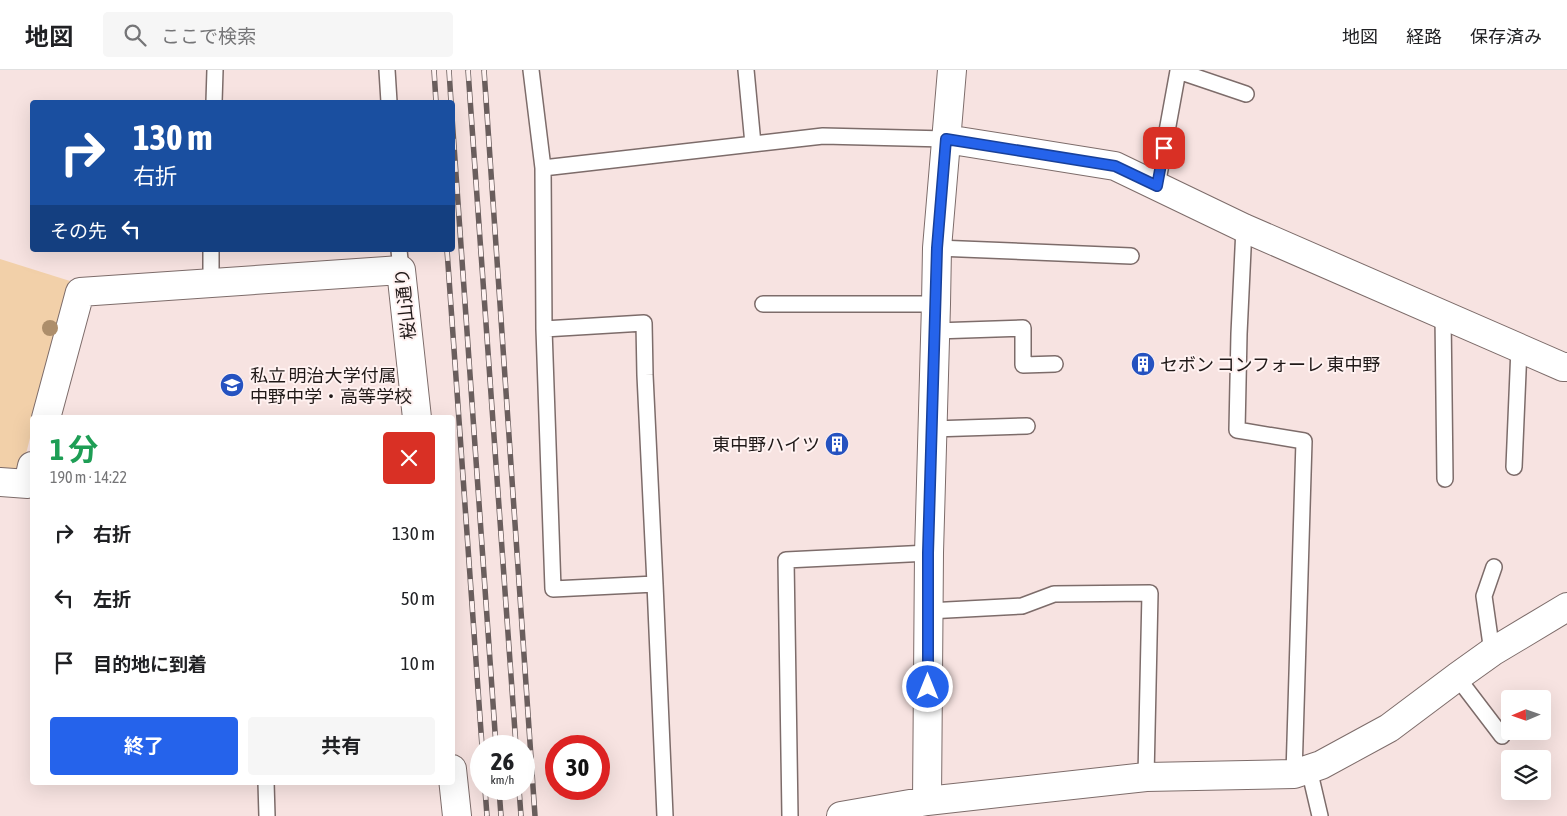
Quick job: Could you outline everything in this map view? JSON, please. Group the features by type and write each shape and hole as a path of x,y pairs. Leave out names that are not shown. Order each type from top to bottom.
{"street":[{"path":"927,801 928,553 937,248 952,70"},
{"path":"946,139 1115,166 1244,228 1563,367 1567,367"},
{"path":"47,415 80,292 211,284 400,260"},
{"name":"桜山通り","path":"400,260 417,415"},
{"path":"0,482 28,484 30,475"},
{"path":"841,816 927,801 1146,777 1301,772 1321,765 1389,728 1492,652 1567,607"},
{"path":"454,785 457,816"}],"lane":[{"path":"214,100 215,70"},
{"path":"387,70 390,100"},
{"path":"531,70 543,168 544,329 553,589 655,584"},
{"path":"746,70 754,144"},
{"path":"1157,186 1178,71 1246,94"},
{"path":"543,168 823,136 946,139"},
{"path":"1244,228 1237,430 1304,441 1301,772 1320,816"},
{"path":"937,248 1131,256"},
{"path":"211,252 211,284"},
{"path":"763,304 936,318 1023,328 1023,365 1055,364"},
{"path":"1443,315 1445,479"},
{"path":"544,329 644,324 665,816"},
{"path":"1514,467 1519,348"},
{"path":"932,429 1027,426"},
{"path":"790,816 786,560 928,553"},
{"path":"1492,652 1484,596 1494,567"},
{"path":"928,612 1022,606 1054,594 1150,593 1146,777"},
{"path":"1456,677 1501,735"},
{"path":"266,785 267,816"}],"shaded area":[{"path":"0,259 70,281 36,415 30,415 30,438 22,470 0,475"}],"railway":[{"path":"434,70 436,100"},
{"path":"449,70 451,100"},
{"path":"468,70 515,735"},
{"path":"484,70 535,816"},
{"path":"455,160 495,735"},
{"path":"447,252 481,735"},
{"path":"486,800 487,816"},
{"path":"500,800 501,816"},
{"path":"520,800 521,816"}],"place":[{"name":"セボン コンフォーレ 東中野","path":"1143,364"},
{"name":"私立 明治大学付属 中野中学・高等学校","path":"232,385"},
{"name":"東中野ハイツ","path":"837,444"}],"route":[{"path":"928,687 928,553 937,248 946,139 1115,166 1157,186 1164,148"}]}
